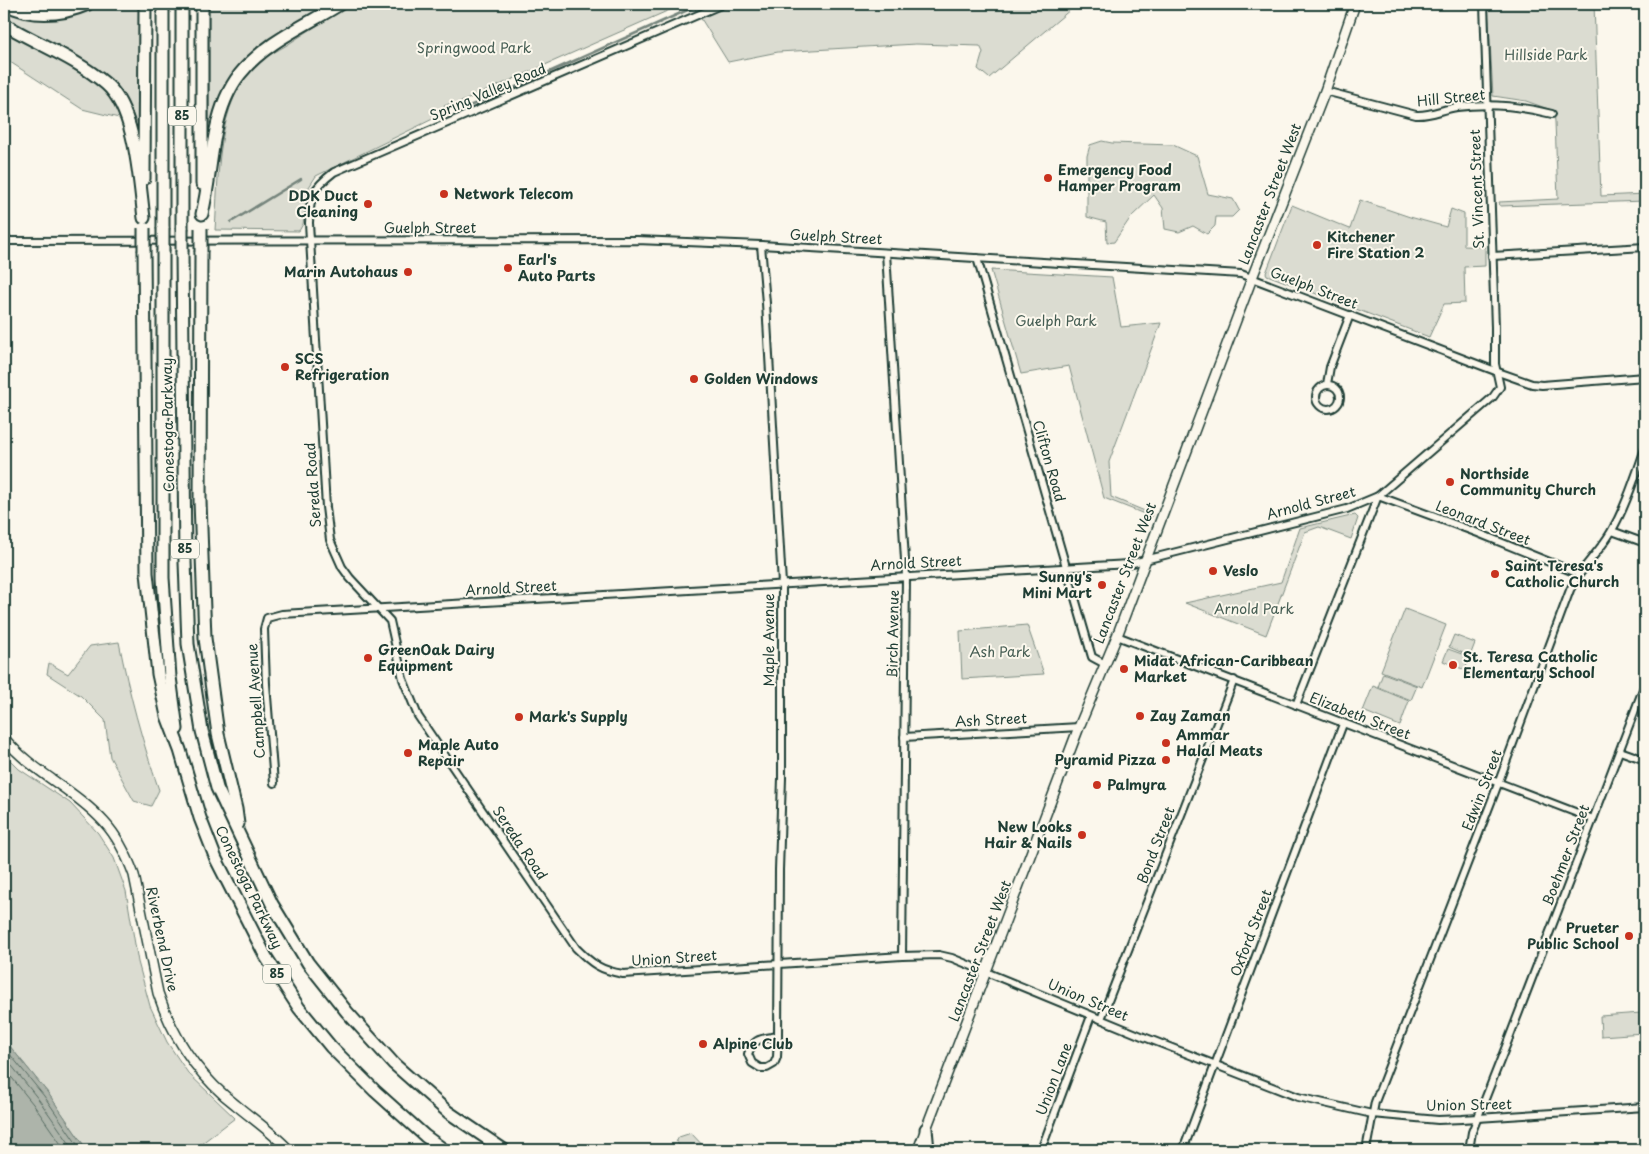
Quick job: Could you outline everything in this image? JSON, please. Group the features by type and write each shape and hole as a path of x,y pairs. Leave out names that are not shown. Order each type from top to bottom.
{"highway":[{"path":"5,4 18,11 50,15 72,11 88,4"},
{"name":"Conestoga Parkway","path":"145,4 144,251 147,573 158,674 167,716 180,750 200,818 216,859 266,957 299,1008 331,1046 375,1091 425,1136 444,1150"},
{"name":"Conestoga Parkway","path":"163,4 163,578 170,677 180,750"},
{"name":"Conestoga Parkway","path":"182,4 182,252 185,562 188,644 202,731 217,788 272,904 308,963 347,1012 394,1064 448,1112 504,1150"},
{"name":"Conestoga Parkway","path":"202,4 200,501 205,638 218,734 236,809 240,838"},
{"path":"202,214 216,129 228,94 239,75 257,56 286,36 340,4"},
{"path":"4,24 73,61 107,85 120,102 132,135 144,223"},
{"path":"926,1129 928,1150"}],"main road":[{"name":"Lancaster Street West","path":"918,1150 1325,91 1355,4"},
{"name":"Riverbend Drive","path":"4,738 23,759 88,807 104,822 118,840 134,875 158,993 164,1010 185,1052 212,1084 265,1126 289,1150"}],"street":[{"name":"Spring Valley Road","path":"311,240 309,223 310,203 314,190 334,172 722,4"},
{"name":"St. Vincent Street","path":"1484,4 1494,364 1498,372"},
{"name":"Hill Street","path":"1325,91 1416,115 1428,115 1454,108 1487,105 1526,108 1552,114"},
{"name":"Sereda Road","path":"311,240 326,507 330,540 342,567 350,578 390,621 403,679 418,716 546,904"},
{"name":"Guelph Street","path":"4,241 637,240 761,245 1240,274 1532,384 1542,385 1645,377"},
{"name":"Maple Avenue","path":"761,245 782,584 782,778 778,964 778,1036 777,1057 774,1064 768,1068 760,1068 752,1063 748,1054 752,1044 759,1039 778,1036"},
{"path":"1492,256 1645,247"},
{"name":"Birch Avenue","path":"886,253 906,576 902,956"},
{"name":"Clifton Road","path":"977,258 1092,657 1105,664"},
{"path":"1327,384 1330,368 1350,315"},
{"name":"Arnold Street","path":"267,618 282,614 377,608 1129,564 1145,558 1346,509 1378,496 1493,397 1500,388 1498,372"},
{"name":"Edwin Street","path":"1366,1150 1375,1102 1499,783 1570,590 1579,574 1598,552 1612,531 1624,506 1645,449"},
{"path":"1296,705 1378,496"},
{"name":"Leonard Street","path":"1378,496 1478,533 1579,574"},
{"path":"1612,531 1645,543"},
{"name":"Campbell Avenue","path":"267,618 264,629 266,684 274,783"},
{"name":"Elizabeth Street","path":"1117,636 1593,819"},
{"name":"Bond Street","path":"1101,1019 1234,680"},
{"name":"Boehmer Street","path":"1469,1150 1472,1132 1645,684"},
{"name":"Oxford Street","path":"1183,1150 1344,724"},
{"name":"Ash Street","path":"904,737 1079,727"},
{"path":"1620,751 1645,760"},
{"name":"Union Street","path":"546,904 576,948 592,964 607,971 623,974 939,955 987,971 1091,1016 1298,1097 1372,1114 1438,1120 1645,1107"},
{"name":"Union Lane","path":"1041,1150 1091,1016"}],"green space":[{"path":"97,4 142,4 142,122 136,122 127,101 110,81 4,20 4,7 41,17 62,18 84,11"},
{"path":"209,4 333,4 248,59 215,124 209,123"},
{"name":"Springwood Park","path":"351,4 683,4 450,107 449,104 444,106 447,112 316,176 309,187 303,224 299,231 215,230 222,142 234,98 244,79 264,58"},
{"path":"692,4 1077,4 989,78 978,69 983,52 980,46 916,44 778,52 728,62"},
{"name":"Hillside Park","path":"1488,4 1594,4 1601,196 1645,194 1645,201 1500,206 1499,202 1558,199 1555,122 1554,111 1526,101 1493,96"},
{"path":"4,31 77,69 91,79 113,98 123,119 82,109 4,58"},
{"path":"1102,141 1173,145 1197,156 1208,194 1233,199 1239,210 1232,217 1216,217 1215,226 1207,234 1193,226 1179,232 1165,229 1163,208 1154,195 1131,217 1114,242 1107,243 1106,222 1087,217 1087,156 1090,145"},
{"path":"1360,200 1446,227 1451,209 1464,214 1464,246 1485,247 1485,266 1464,267 1465,303 1444,304 1429,337 1267,275 1266,273 1292,205 1350,229"},
{"name":"Guelph Park","path":"991,270 1112,277 1121,327 1161,323 1109,462 1111,497 1152,514 1152,517 1104,498 1069,366 1021,374"},
{"name":"Arnold Park","path":"1355,515 1358,518 1351,539 1319,527 1305,532 1266,635 1185,603 1281,582 1300,528"},
{"path":"1405,609 1446,625 1422,687 1381,671"},
{"name":"Ash Park","path":"1027,625 1044,674 962,679 960,631"},
{"path":"1454,635 1475,643 1470,656 1449,647"},
{"path":"119,642 136,717 159,790 151,806 134,801 110,757 105,720 81,696 47,674 49,663 68,674 90,646"},
{"path":"1448,649 1470,657 1465,670 1443,661"},
{"path":"1383,673 1417,686 1411,700 1378,687"},
{"path":"1373,686 1409,701 1400,726 1363,711"},
{"path":"4,754 19,769 70,803 98,833 114,858 126,891 138,962 150,1006 167,1042 188,1073 235,1118 193,1150 87,1150 48,1093 4,1039"},
{"path":"1641,1013 1643,1033 1601,1036 1600,1016"},
{"path":"691,1133 707,1150 684,1150 676,1142 679,1137"}],"water":[{"path":"4,1039 48,1093 87,1150 4,1150"}],"waterway":[{"path":"457,111 518,86 701,4"},
{"path":"231,222 301,179"}],"place":[{"name":"Emergency Food Hamper Program","path":"1048,178"},
{"name":"Network Telecom","path":"444,194"},
{"name":"DDK Duct Cleaning","path":"368,204"},
{"name":"Kitchener Fire Station 2","path":"1317,245"},
{"name":"Earl's Auto Parts","path":"508,268"},
{"name":"Marin Autohaus","path":"408,272"},
{"name":"SCS Refrigeration","path":"285,367"},
{"name":"Golden Windows","path":"694,379"},
{"name":"Northside Community Church","path":"1450,482"},
{"name":"Veslo","path":"1213,571"},
{"name":"Saint Teresa's Catholic Church","path":"1495,574"},
{"name":"Sunny's Mini Mart","path":"1102,585"},
{"name":"GreenOak Dairy Equipment","path":"368,658"},
{"name":"St. Teresa Catholic Elementary School","path":"1453,665"},
{"name":"Midat African-Caribbean Market","path":"1124,669"},
{"name":"Zay Zaman","path":"1140,716"},
{"name":"Mark's Supply","path":"519,717"},
{"name":"Ammar Halal Meats","path":"1166,743"},
{"name":"Maple Auto Repair","path":"408,753"},
{"name":"Pyramid Pizza","path":"1166,760"},
{"name":"Palmyra","path":"1097,785"},
{"name":"New Looks Hair & Nails","path":"1082,835"},
{"name":"Prueter Public School","path":"1629,936"},
{"name":"Alpine Club","path":"703,1044"}]}
